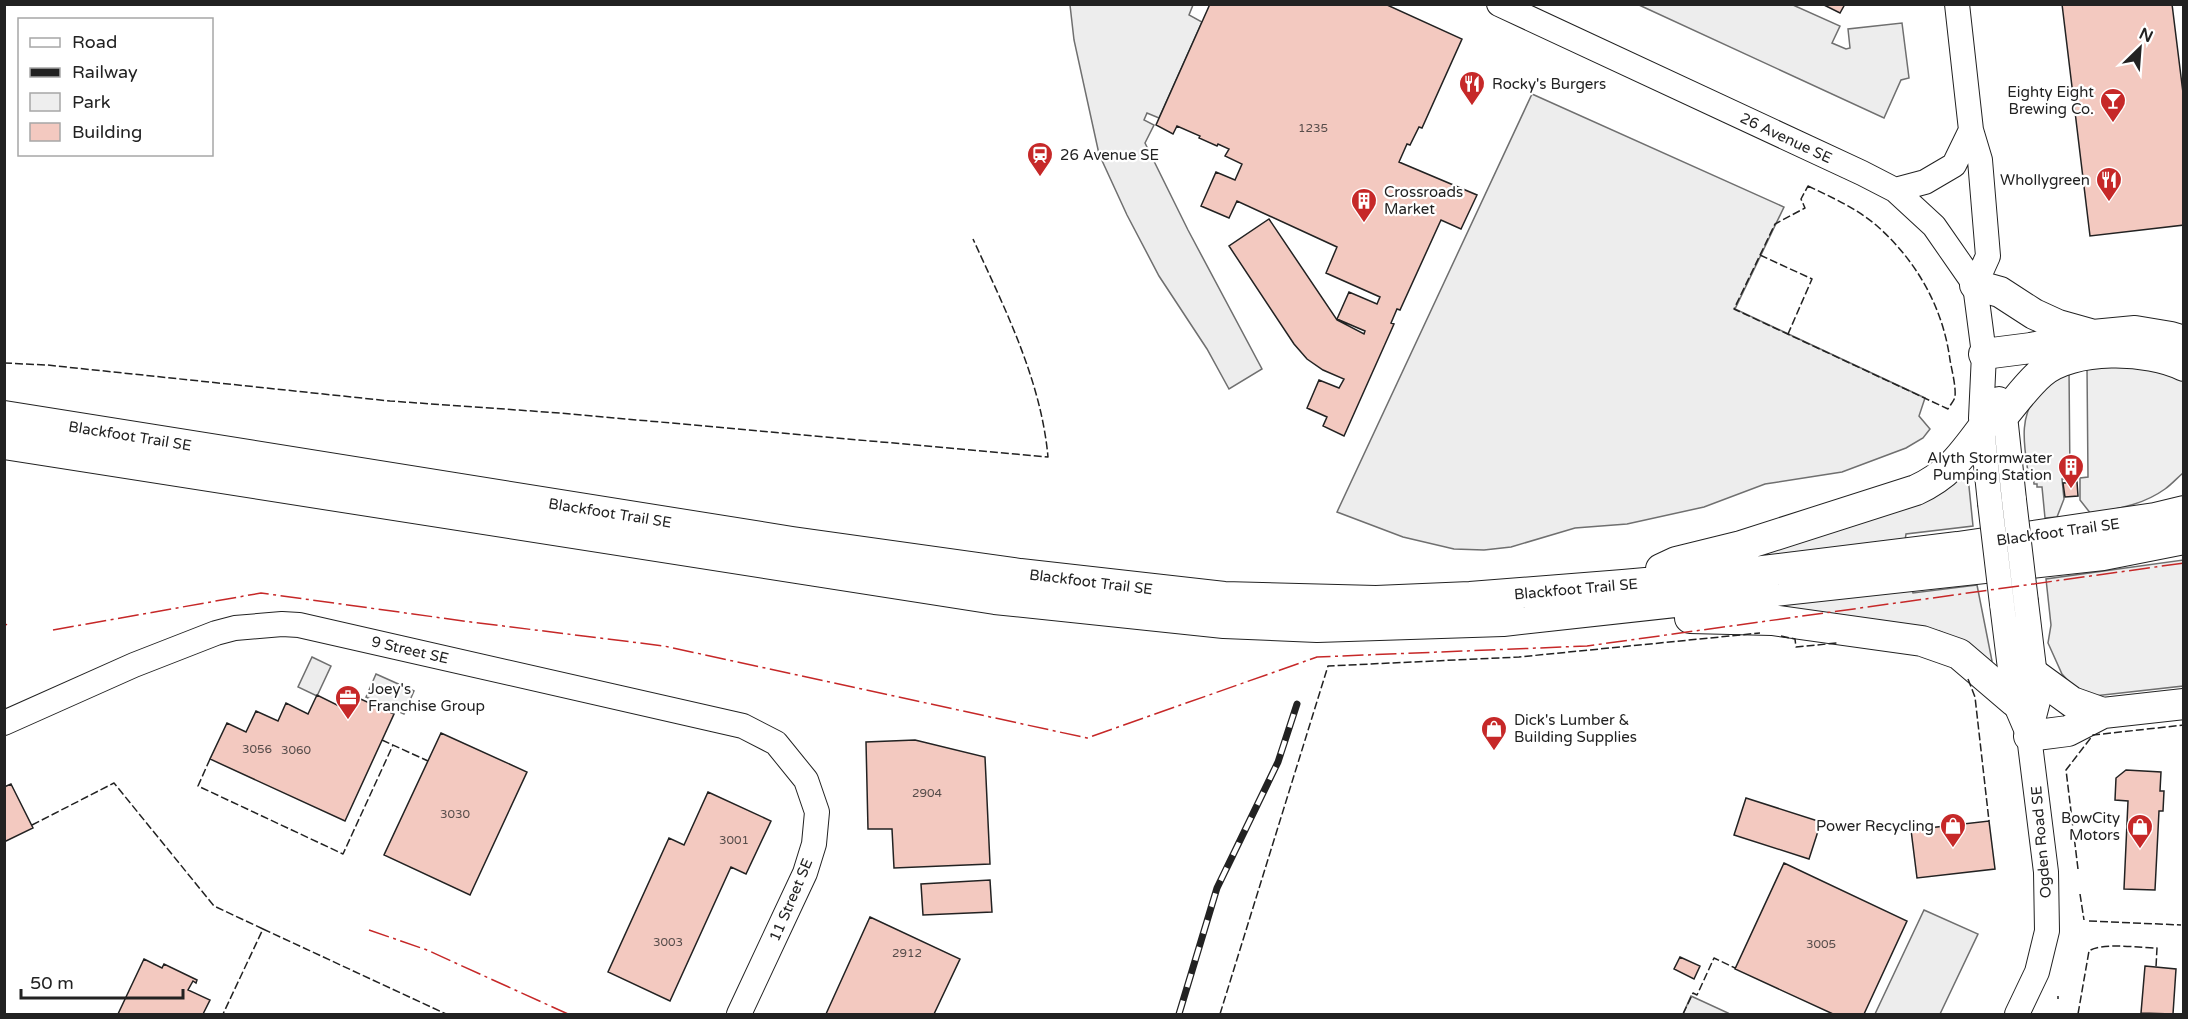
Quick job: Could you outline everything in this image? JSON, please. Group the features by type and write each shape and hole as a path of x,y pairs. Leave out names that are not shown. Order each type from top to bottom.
{"main road":[{"path":"1975,285 2000,292 2034,314 2058,325 2093,335"},
{"path":"1984,354 2135,330 2184,341"},
{"path":"1625,597 1676,562 1741,546 1935,482 1948,472 2042,372 2070,360 2124,353 2152,355 2184,366"},
{"name":"Blackfoot Trail SE","path":"4,416 792,542 1020,574 1224,597 1376,601 1470,597 1625,597 2103,555 2184,538"},
{"name":"Blackfoot Trail SE","path":"4,444 995,599 1224,623 1317,627 1503,621 1713,577 1946,548 2155,518 2184,511"},
{"path":"2155,518 2184,497"},
{"path":"1625,597 1690,618 1772,620 1922,641 1959,654 2014,700"},
{"path":"2035,675 2072,702 2103,712"},
{"path":"2029,736 2068,731 2103,712 2184,704"}],"street":[{"name":"26 Avenue SE","path":"1499,4 1862,173 1895,190 1934,226 1975,285 1993,423 2014,500"},
{"path":"1957,4 1971,130 1980,160 1988,256 1975,285"},
{"path":"1895,190 1924,182 1954,165 1971,130"},
{"name":"26 Avenue SE","path":"1990,503 1993,423"},
{"name":"Ogden Road SE","path":"2014,500 2038,701 2029,736"},
{"name":"Ogden Road SE","path":"1990,503 2014,700 2029,736 2046,872 2047,931 2037,972 2022,1010"},
{"name":"9 Street SE","path":"4,723 134,665 216,633 235,628 299,625 743,726 776,743 806,780"},
{"name":"11 Street SE","path":"739,1014 805,873 814,844 817,812 806,780"}],"green space":[{"path":"2132,363 2183,380 2183,473 2165,489 2148,499 2130,506 2091,514 2080,500 2080,478 2088,477 2087,367"},
{"path":"2069,369 2070,479 2062,479 2064,499 2057,517 2045,518 2042,487 2034,484 2033,472 2028,472 2024,441 2025,420 2028,410 2040,392"},
{"path":"1967,467 1973,526 1906,534 1905,541 1748,559"},
{"path":"2183,560 2183,686 2094,696 2073,686 2062,674 2048,643 2051,625 2046,579"},
{"path":"1977,585 1992,661 1990,662 1969,644 1939,631 1752,606 1911,587 1913,593"}],"shaded area":[{"path":"1070,5 1193,5 1189,15 1202,22 1159,118 1147,113 1144,120 1154,125 1145,143 1188,230 1262,369 1229,389 1207,349 1159,276 1099,154 1074,40"},
{"path":"1639,5 1793,5 1840,26 1832,43 1846,49 1850,48 1848,29 1902,23 1909,78 1901,80 1884,118"},
{"path":"1532,94 1784,207 1735,309 1925,398 1919,416 1930,429 1923,438 1906,448 1842,472 1765,484 1704,507 1627,524 1575,528 1511,547 1484,550 1454,549 1403,537 1337,512"},
{"path":"312,657 331,666 317,696 298,687"},
{"path":"376,674 414,691 404,714 366,697"},
{"path":"1924,910 1978,934 1940,1014 1875,1014"},
{"path":"1691,996 1728,1013 1683,1014"}],"building":[{"name":"Crossroads Market","path":"1210,4 1385,4 1462,39 1422,128 1419,127 1410,145 1407,144 1399,162 1477,195 1461,229 1441,220 1400,310 1397,309 1391,323 1394,324 1344,436 1323,426 1327,417 1307,408 1319,380 1339,388 1344,379 1323,370 1307,359 1294,344 1229,246 1269,219 1337,320 1364,334 1365,331 1337,319 1349,292 1377,304 1380,297 1326,273 1337,247 1237,201 1229,218 1201,206 1216,172 1235,180 1242,164 1225,156 1229,149 1218,144 1217,146 1177,126 1173,134 1156,125"},
{"path":"1822,4 1845,4 1840,13"},
{"path":"2062,4 2172,4 2184,101 2184,225 2090,236"},
{"name":"Alyth Stormwater Pumping Station","path":"2077,482 2078,496 2065,497 2063,483"},
{"path":"345,692 394,714 345,821 210,759 227,723 246,732 256,711 278,721 286,703 308,714 317,695 339,706"},
{"path":"441,733 527,772 470,895 384,855"},
{"path":"915,740 985,757 990,864 894,868 892,829 868,829 866,742"},
{"path":"2126,770 2161,772 2160,791 2164,791 2163,811 2159,811 2155,890 2124,889 2128,801 2115,800 2116,778"},
{"path":"11,784 33,828 4,842 4,787"},
{"path":"708,792 771,821 746,874 731,867 670,1001 608,972 669,838 684,845"},
{"path":"1746,798 1821,822 1809,859 1734,835"},
{"name":"Power Recycling","path":"1989,821 1995,869 1917,878 1911,830"},
{"path":"1784,863 1907,921 1864,1014 1833,1014 1735,969"},
{"path":"990,880 992,912 923,915 921,884"},
{"path":"870,917 960,959 934,1014 826,1014"},
{"path":"1680,957 1700,966 1694,979 1674,969"},
{"path":"144,959 162,968 164,964 197,980 196,983 193,981 188,990 210,1000 203,1014 118,1014"},
{"path":"2145,966 2176,969 2173,1014 2141,1013"}],"railway":[{"path":"1179,1014 1217,888 1278,762 1297,704"}],"fence":[{"path":"1808,186 1843,203 1876,225 1915,269 1934,303 1946,340 1955,393 1948,409 1734,309 1775,224 1805,208 1801,199 1808,186"},
{"path":"4,363 47,365 390,401 560,413 1048,457 1044,428 1030,373 1009,318 973,239"},
{"path":"1760,255 1812,279 1788,334"},
{"path":"1220,1014 1328,666 1519,657 1760,633"},
{"path":"1781,636 1795,639 1796,647 1837,643"},
{"path":"1968,679 1975,697 1989,821"},
{"path":"2078,869 2066,770 2093,735 2184,725"},
{"path":"382,740 428,761"},
{"path":"210,759 198,786 343,854 393,745"},
{"path":"32,825 114,783 214,906 263,929 223,1014"},
{"path":"2080,894 2084,920"},
{"path":"2089,921 2181,925"},
{"path":"263,929 446,1014"},
{"path":"2078,1014 2089,951 2112,946 2157,948 2156,967"},
{"path":"1683,1014 1693,993 1697,995 1714,958 1735,968"}],"power":[{"path":"53,630 261,593 664,646 1087,738 1317,657 1587,646 2184,563"},
{"path":"369,930 427,950 568,1014"}],"place":[{"name":"Rocky's Burgers","path":"1472,107"},
{"name":"Eighty Eight Brewing Co.","path":"2113,124"},
{"name":"26 Avenue SE","path":"1040,178"},
{"name":"Whollygreen","path":"2109,203"},
{"name":"Crossroads Market","path":"1364,224"},
{"name":"Alyth Stormwater Pumping Station","path":"2071,490"},
{"name":"Joey's Franchise Group","path":"348,721"},
{"name":"Dick's Lumber & Building Supplies","path":"1494,752"},
{"name":"Power Recycling","path":"1953,849"},
{"name":"BowCity Motors","path":"2140,850"}]}
